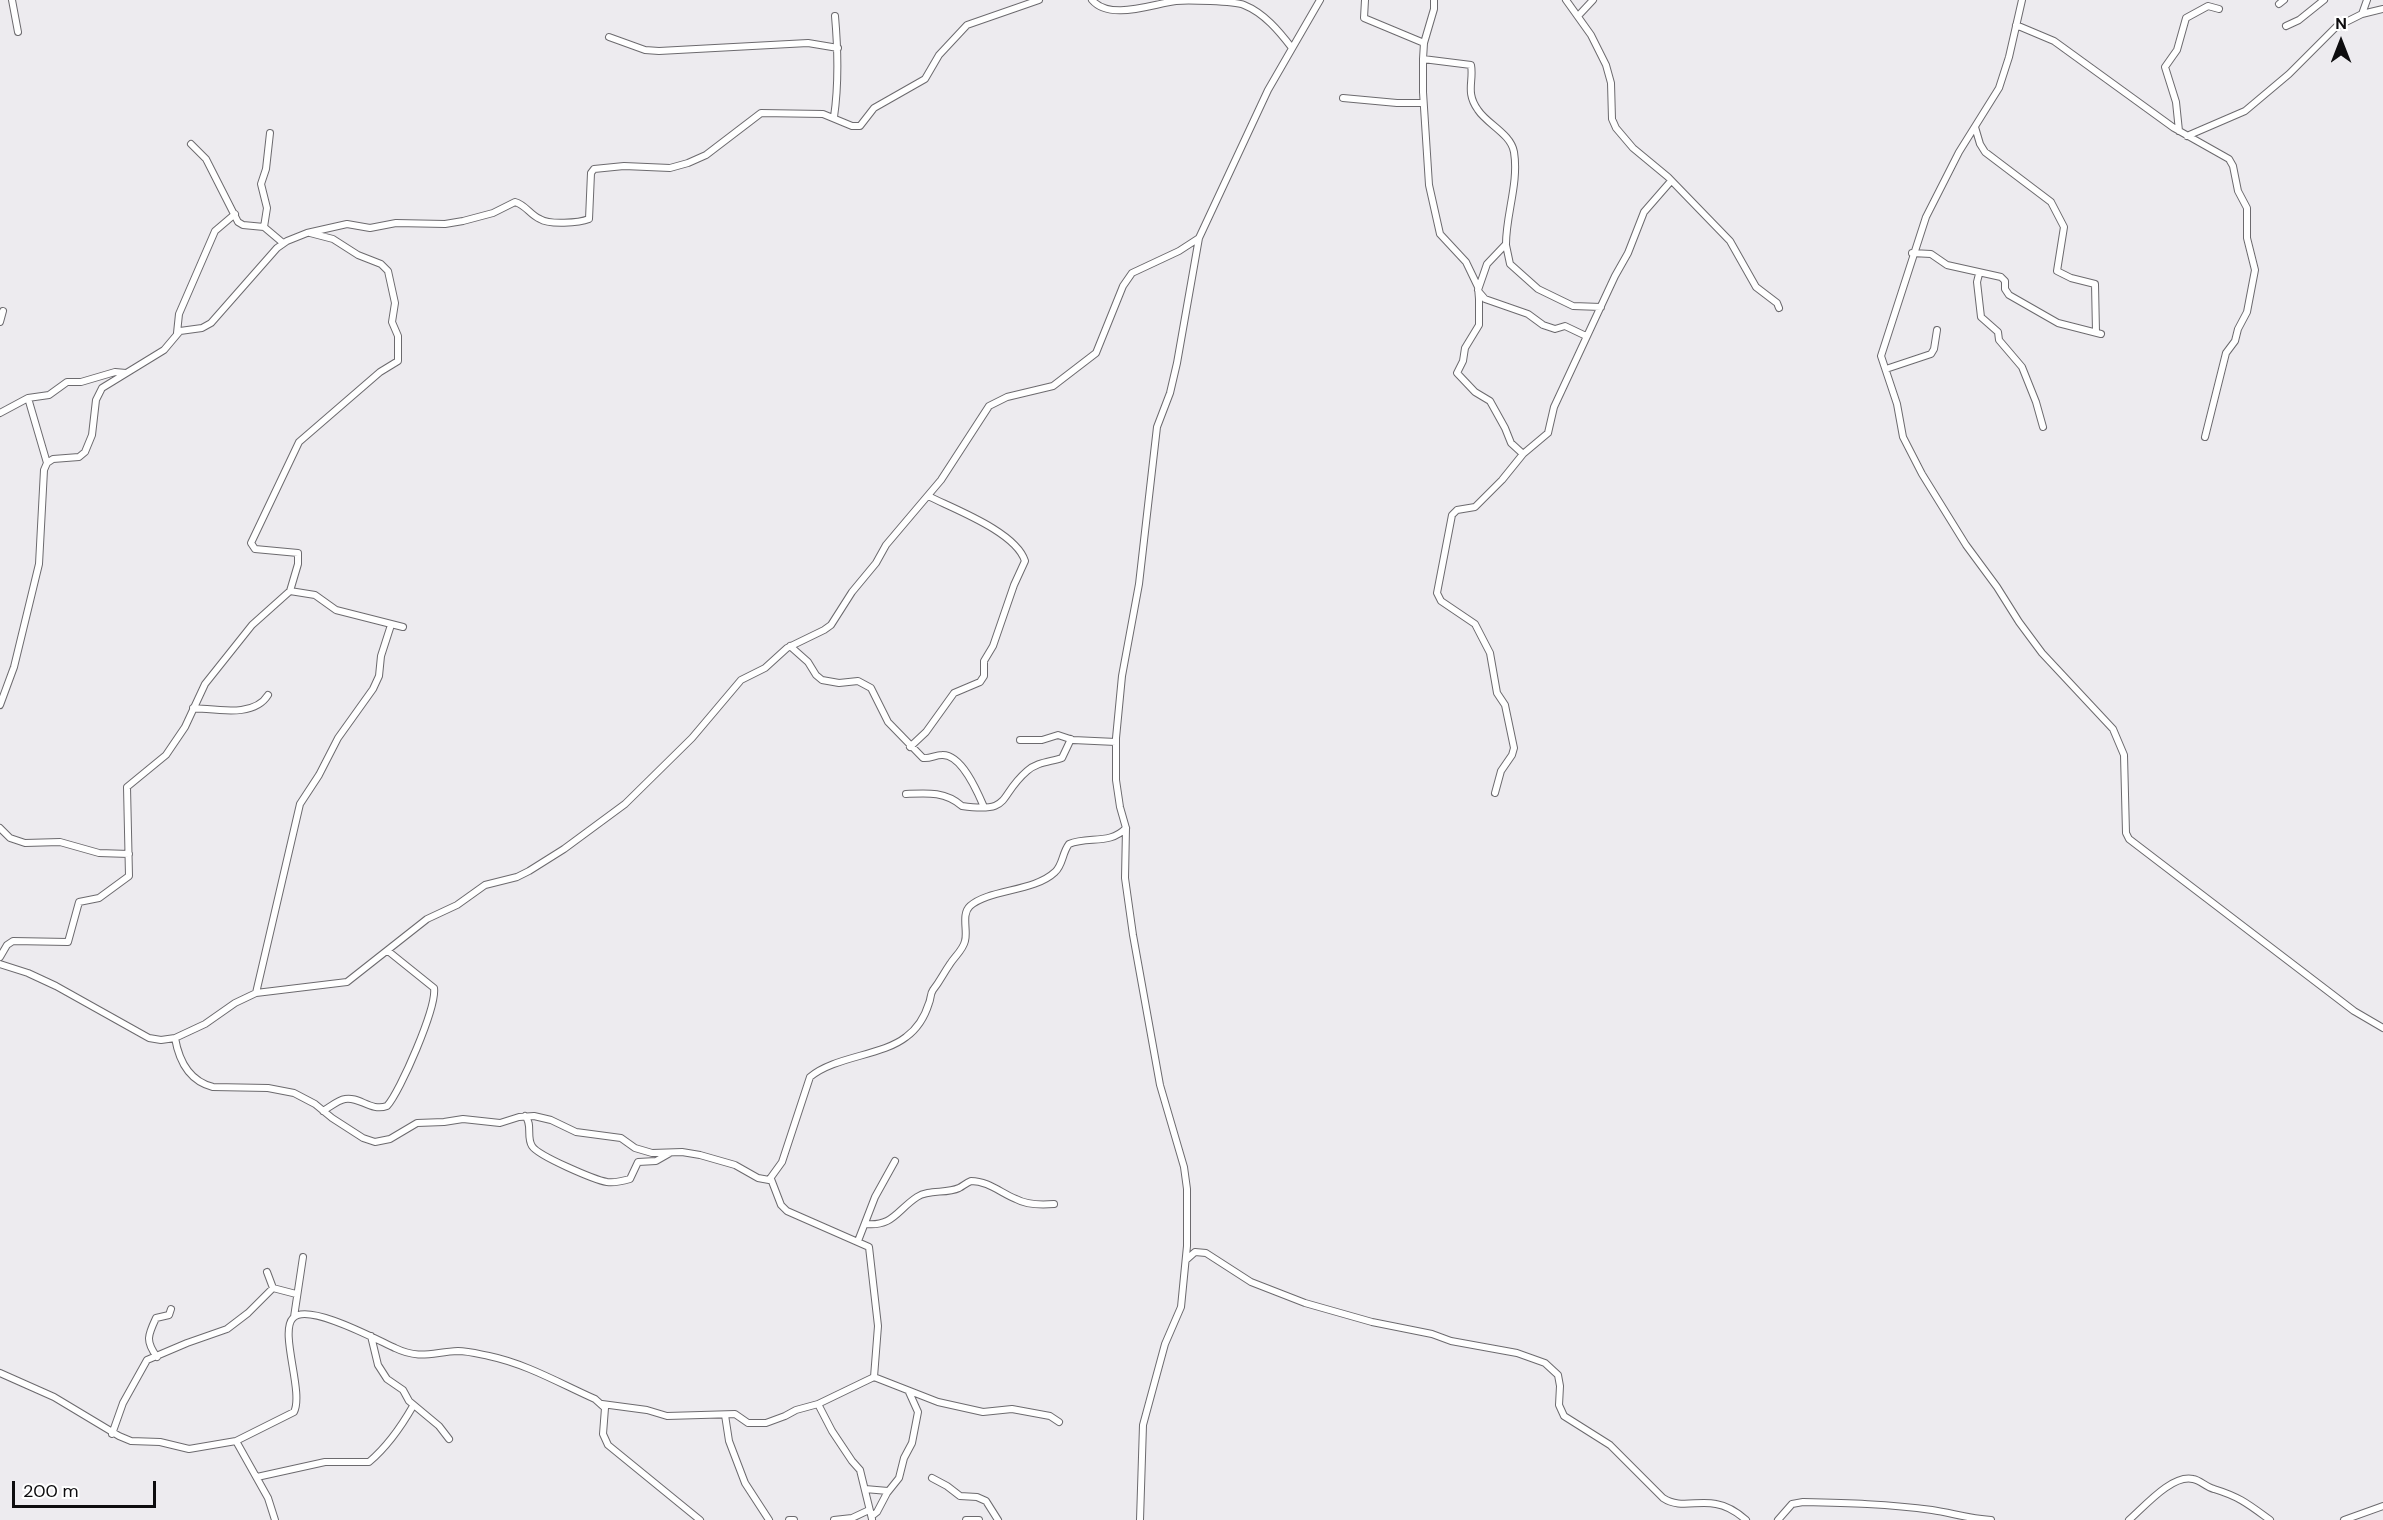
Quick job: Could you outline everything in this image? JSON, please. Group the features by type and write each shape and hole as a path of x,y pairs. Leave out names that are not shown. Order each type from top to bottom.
{"street":[{"path":"12,0 18,32"},
{"path":"0,705 14,667 39,564 44,470 47,464 53,459 78,457 85,453 92,435 98,394 102,388 164,350 177,333 202,328 211,323 283,243 307,233 347,224 370,228 396,223 463,222 493,213 515,202 524,205 543,221 574,223 587,221 589,219 591,173 594,169 624,166 670,168 688,164 706,155 761,113 818,113 834,117 852,126 860,126 874,108 925,79 939,55 967,24 1039,0"},
{"path":"1092,0 1104,9 1118,10 1180,1 1239,3 1257,11 1292,48"},
{"path":"1140,1520 1143,1425 1165,1344 1181,1307 1186,1260 1186,1178 1160,1085 1146,1016 1125,878 1126,828 1117,792 1116,742 1122,676 1138,598 1156,432 1178,363 1199,238 1237,161 1260,106 1320,0"},
{"path":"1365,0 1364,18 1424,43"},
{"path":"1434,0 1434,9 1424,43 1423,103 1429,185 1440,234 1463,257 1478,291 1485,299 1528,314 1543,325 1555,329 1565,326 1586,336"},
{"path":"1566,0 1591,35 1609,75 1613,125 1633,148 1671,181 1730,241 1756,287 1777,303 1779,308"},
{"path":"1578,16 1593,0"},
{"path":"2022,0 2008,62 1999,88 1936,194 1912,253 1897,312 1882,349 1881,356 1897,404 1903,437 1922,474 1966,545 1997,586 2019,622 2042,653 2113,729 2124,755 2126,833 2129,838 2354,1011 2383,1028"},
{"path":"2286,26 2299,20 2324,0"},
{"path":"2362,14 2367,0"},
{"path":"2179,131 2176,102 2165,70 2166,64 2177,50 2186,18 2208,6 2219,9"},
{"path":"2187,136 2245,111 2289,74 2336,27 2362,14 2383,9"},
{"path":"834,117 838,48 835,16"},
{"path":"2016,25 2054,41 2179,131 2229,159 2232,164 2235,182 2247,208 2247,238 2255,268 2247,312 2238,329 2235,341 2226,353 2205,436"},
{"path":"609,37 645,50 659,51 808,44 838,48"},
{"path":"1423,59 1471,65 1470,88 1476,106 1513,147 1512,198 1506,226 1506,244 1510,262 1538,289 1573,306 1600,307"},
{"path":"1343,98 1423,103"},
{"path":"1912,253 1931,254 1947,265 1979,274 2001,277 2005,281 2005,289 2009,295 2062,326 2098,333 2095,284 2071,278 2057,271 2064,227 2051,202 1985,152 1975,127"},
{"path":"264,227 267,208 261,184 266,169 270,133"},
{"path":"191,144 206,159 238,222 243,225 264,227 283,243"},
{"path":"1495,793 1501,771 1514,748 1504,704 1497,693 1490,653 1475,624 1441,601 1437,591 1453,513 1457,510 1475,507 1502,480 1523,454 1548,434 1554,407 1614,276 1628,254 1644,212 1671,181"},
{"path":"177,333 179,314 215,231 234,213"},
{"path":"0,957 7,945 13,941 68,942 79,902 99,898 129,876 127,787 165,755 181,733 205,684 263,614 290,591 298,564 298,553 255,549 252,546 255,534 281,476 303,437 339,410 354,394 396,362 399,357 398,336 393,325 395,303 388,271 381,264 358,255 333,239 307,233"},
{"path":"0,964 28,973 56,986 149,1038 161,1040 175,1038 205,1024 235,1003 256,993 343,984 352,980 426,919 457,905 485,885 517,877 529,871 621,808 692,738 741,680 765,668 790,646 831,625 852,592 876,563 886,545 941,480 989,406 1008,396 1053,386 1090,360 1096,353 1123,285 1132,273 1179,251 1199,238"},
{"path":"1506,244 1487,264 1478,291 1479,324 1464,348 1464,359 1457,373 1474,392 1490,401 1505,428 1510,443 1523,454"},
{"path":"1979,274 1977,282 1981,317 1998,332 1999,340 2022,367 2043,427"},
{"path":"0,322 3,311"},
{"path":"1886,369 1931,354 1937,330"},
{"path":"0,414 28,398 49,395 67,382 81,382 116,372 127,373"},
{"path":"28,398 47,464"},
{"path":"910,747 926,732 954,693 980,682 984,676 984,661 993,646 1014,585 1025,561 1021,552 1002,535 928,496"},
{"path":"290,591 315,595 336,610 403,627"},
{"path":"256,993 300,804 338,738 373,689 379,676 381,656 391,625"},
{"path":"790,646 808,662 822,680 838,683 858,681 871,688 888,722 910,747 923,758 942,755 956,761 973,783 984,807"},
{"path":"193,708 247,709 263,703 268,694"},
{"path":"1020,740 1042,740 1058,735 1071,739 1116,742"},
{"path":"906,794 939,794 954,799 962,806 996,806 1004,801 1018,781 1033,767 1062,758 1071,739"},
{"path":"0,828 10,838 25,843 60,842 99,853 129,854"},
{"path":"771,1179 782,1162 809,1078 839,1062 899,1041 914,1029 928,1005 932,992 963,947 966,938 966,915 970,906 983,899 1026,886 1051,875 1060,865 1070,844 1106,840 1118,835 1126,828"},
{"path":"323,1110 344,1099 351,1099 376,1108 387,1106 397,1091 422,1035 434,998 434,988 388,951"},
{"path":"175,1038 182,1064 188,1072 205,1085 278,1089 306,1098 363,1138 380,1142 390,1139 417,1123 463,1119 503,1122 525,1116 545,1118 576,1132 621,1138 634,1148 652,1153 700,1155 735,1166 759,1178 771,1179"},
{"path":"525,1116 529,1122 530,1139 534,1149 565,1166 600,1180 619,1182 630,1179 638,1162 656,1161 671,1152"},
{"path":"858,1241 878,1189 895,1161"},
{"path":"771,1179 781,1205 787,1211 869,1247 878,1340 874,1377"},
{"path":"865,1224 890,1221 902,1207 920,1196 959,1188 971,1181 999,1189 1017,1200 1038,1205 1054,1204"},
{"path":"1186,1260 1195,1252 1206,1252 1251,1282 1305,1303 1372,1322 1432,1334 1451,1341 1518,1353 1539,1360 1558,1376 1559,1404 1564,1416 1610,1445 1663,1498 1673,1503 1716,1504 1732,1509 1746,1520"},
{"path":"0,1373 54,1396 112,1434 131,1441 160,1442 189,1449 236,1441 255,1430 290,1416 295,1410 296,1394 290,1326 294,1317 303,1257"},
{"path":"267,1272 273,1288"},
{"path":"273,1288 296,1294"},
{"path":"112,1434 123,1403 147,1360 177,1346 230,1328 273,1288"},
{"path":"156,1357 150,1348 148,1338 155,1320 169,1315 171,1309"},
{"path":"294,1317 313,1316 350,1326 396,1349 418,1356 461,1352 513,1362 602,1404 647,1410 667,1416 737,1414 750,1424 766,1423 796,1410 818,1404 874,1377 938,1402 977,1411 990,1412 1008,1409 1050,1416 1059,1422"},
{"path":"370,1336 378,1365 387,1379 403,1390 413,1406 439,1426 449,1439"},
{"path":"834,1520 871,1515 877,1512 888,1491 899,1478 917,1421 917,1409 909,1391"},
{"path":"602,1404 605,1410 603,1434 608,1445 700,1520"},
{"path":"818,1404 832,1431 860,1470 871,1515"},
{"path":"257,1477 326,1462 369,1462 404,1424 413,1406"},
{"path":"725,1415 729,1441 745,1483 769,1520"},
{"path":"236,1441 268,1498 275,1520"},
{"path":"932,1478 960,1496 977,1497 987,1501 998,1520"},
{"path":"2129,1520 2169,1485 2188,1478 2242,1499 2270,1520"},
{"path":"865,1489 888,1491"},
{"path":"1778,1520 1792,1504 1806,1502 1887,1505 1991,1520"},
{"path":"2344,1520 2383,1506"},
{"path":"966,1520 979,1520"}]}
